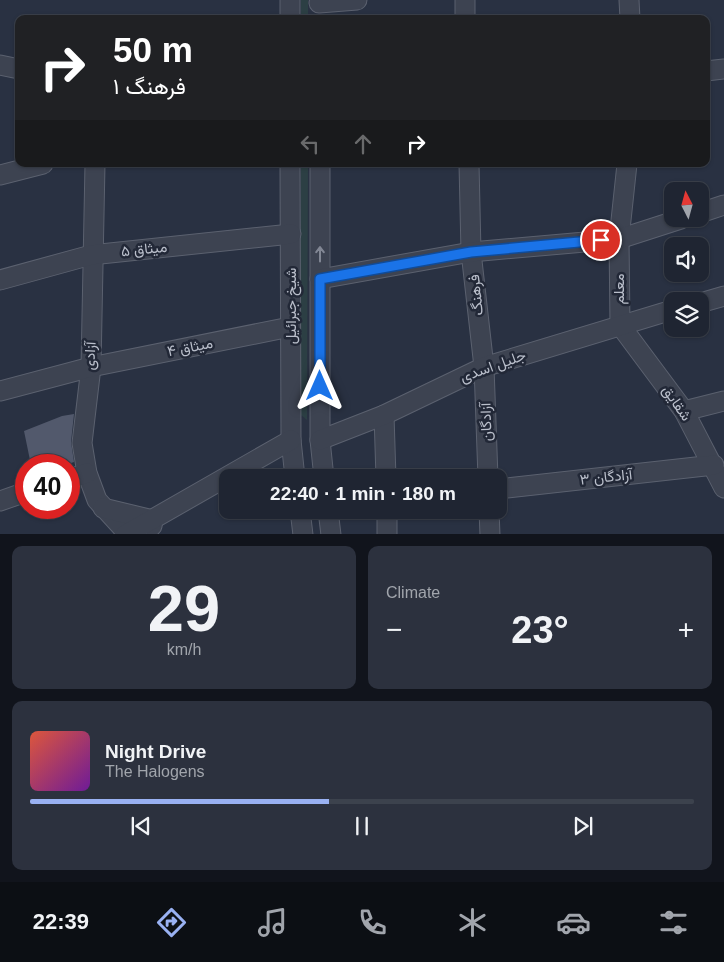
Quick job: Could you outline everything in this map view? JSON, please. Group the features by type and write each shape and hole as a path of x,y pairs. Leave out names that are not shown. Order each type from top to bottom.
{"street":[{"path":"290,0 290,15"},
{"path":"319,7 357,0"},
{"path":"465,0 465,15"},
{"path":"629,0 630,15"},
{"path":"0,65 15,68"},
{"path":"710,71 724,69"},
{"path":"0,174 30,167"},
{"name":"آزادی","path":"95,167 91,254 91,367 82,443 87,473 103,508 128,534"},
{"name":"شیخ جبرائیل","path":"290,167 290,440 295,469"},
{"name":"شیخ جبرائیل","path":"320,167 320,440 323,469"},
{"name":"فرهنگ","path":"469,167 471,252 484,367"},
{"name":"معلم","path":"620,325 619,238 627,167"},
{"path":"709,210 724,205"},
{"path":"320,279 471,252 619,238 664,224"},
{"name":"میثاق ۵","path":"0,280 91,254 291,234"},
{"path":"709,300 724,296"},
{"name":"جلیل اسدی","path":"320,440 384,415 484,367 664,312"},
{"name":"شقایق","path":"620,325 684,411 714,465 724,488"},
{"name":"میثاق ۴","path":"0,391 91,367 290,327"},
{"name":"آزادگان","path":"484,367 488,469"},
{"path":"684,411 724,401"},
{"path":"384,415 386,469"},
{"path":"128,534 152,527 290,440"},
{"name":"آزادگان ۳","path":"507,488 714,465"},
{"path":"80,475 87,473"},
{"path":"0,501 15,496"},
{"path":"103,508 152,527"},
{"path":"301,519 303,534"},
{"path":"329,519 331,534"},
{"path":"387,519 388,534"},
{"path":"489,519 490,534"}],"green space":[{"path":"301,0 308,0 308,15 301,15"},
{"path":"301,167 308,167 307,420 301,415 299,397"}],"building":[{"path":"74,414 71,442 73,454 29,454 24,431 62,416"}],"route":[{"path":"320,386 320,279 471,252 601,240"}]}
